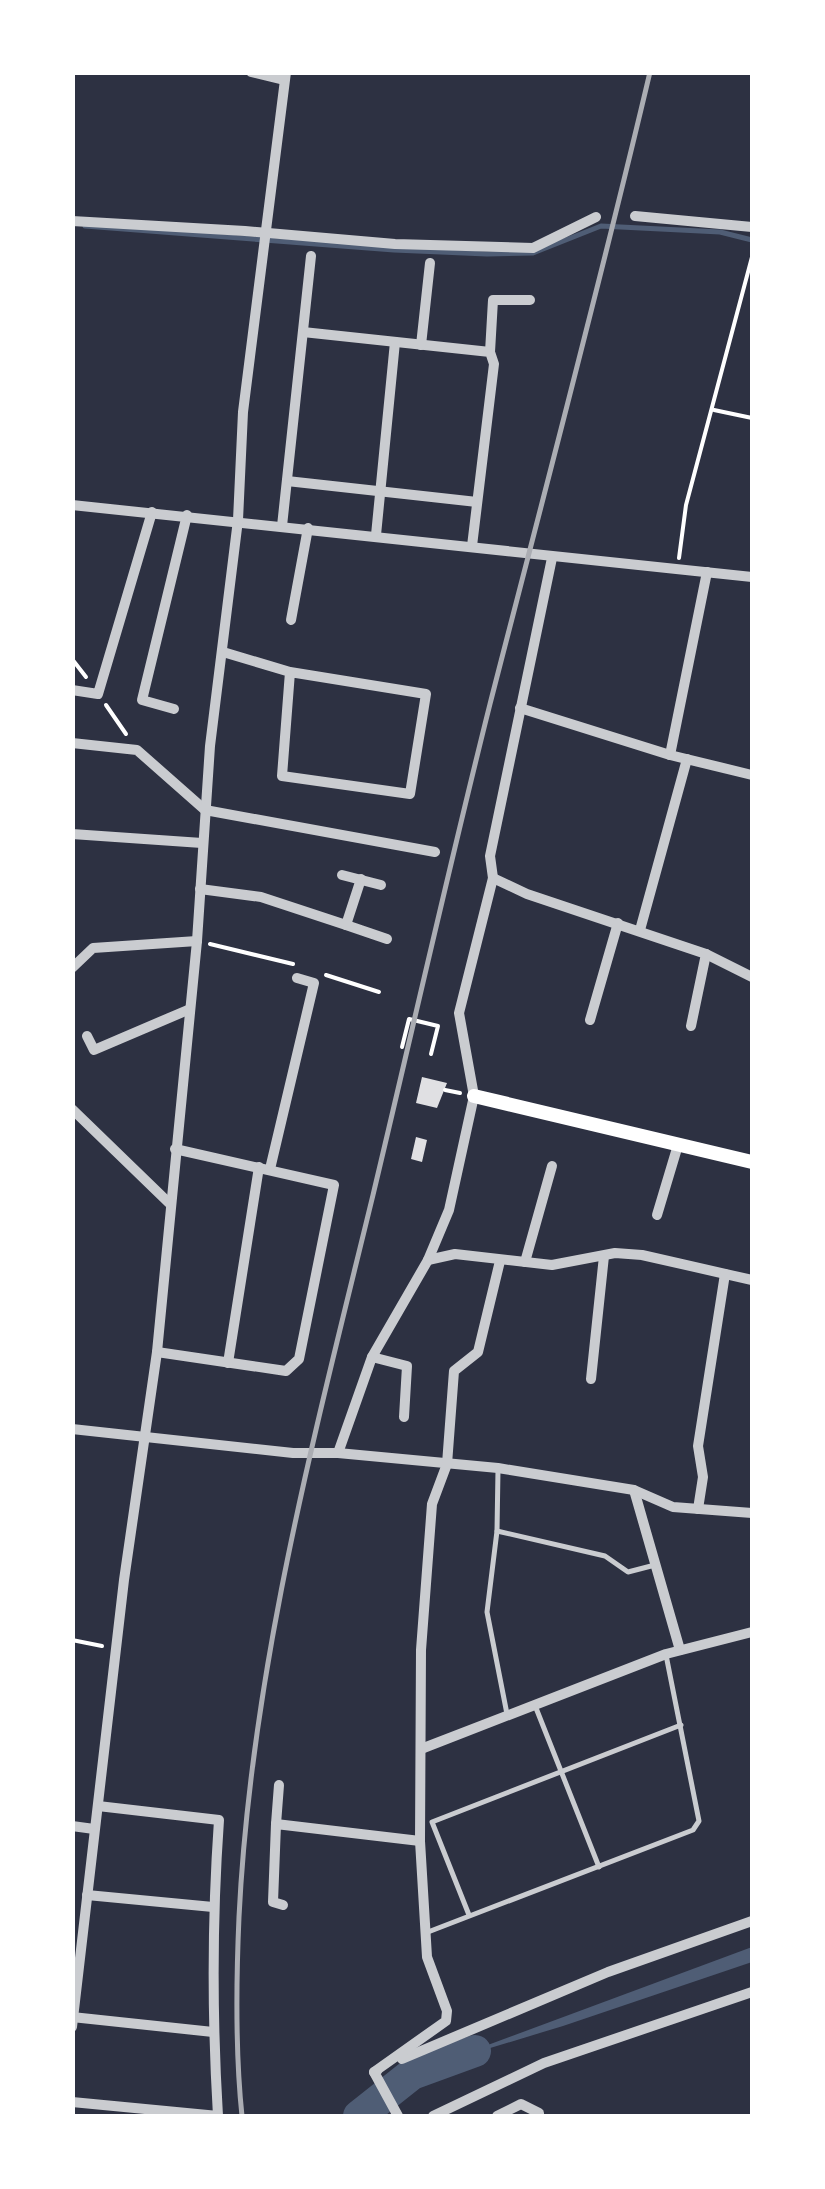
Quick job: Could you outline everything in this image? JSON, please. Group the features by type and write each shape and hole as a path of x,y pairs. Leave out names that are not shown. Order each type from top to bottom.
{"main road":[{"path":"474,1096 752,1162"}],"street":[{"path":"72,2027 116,1648 147,1438 197,941 205,810 238,520 243,412 285,76 251,72"},
{"path":"635,216 752,227"},
{"path":"72,221 265,237 533,248 596,217"},
{"path":"282,526 311,256"},
{"path":"421,345 430,263"},
{"path":"472,546 494,364 490,352 493,300 530,300"},
{"path":"303,332 490,352"},
{"path":"376,536 395,342"},
{"path":"287,482 477,502"},
{"path":"72,505 752,577"},
{"path":"72,690 98,694 152,512"},
{"path":"174,709 142,700 187,516"},
{"path":"292,620 308,528"},
{"path":"338,1454 372,1357 428,1260 449,1210 474,1096 459,1012 493,878 490,856 552,558"},
{"path":"670,755 707,572"},
{"path":"222,652 290,672 426,694 410,794 282,776 290,672"},
{"path":"520,708 670,755 752,774"},
{"path":"72,743 138,750 205,810 434,852"},
{"path":"640,930 686,759"},
{"path":"72,834 202,843"},
{"path":"342,874 381,885"},
{"path":"493,878 527,894 706,954 752,977"},
{"path":"346,924 361,880"},
{"path":"200,889 261,897 386,939"},
{"path":"590,1020 618,923"},
{"path":"72,968 93,948 197,941"},
{"path":"691,1026 706,954"},
{"path":"228,1363 265,1168 314,983 296,978"},
{"path":"87,1036 94,1050 190,1010"},
{"path":"72,1109 169,1202"},
{"path":"657,1215 678,1145"},
{"path":"156,1352 286,1371 299,1360 334,1185 175,1149"},
{"path":"525,1262 552,1166"},
{"path":"428,1260 455,1254 552,1265 604,1256 642,1255 752,1280"},
{"path":"591,1379 604,1256"},
{"path":"376,2077 446,2021 447,2011 427,1957 420,1841 422,1650 432,1504 447,1464 454,1371 478,1352 500,1261"},
{"path":"698,1509 703,1478 698,1446 725,1274"},
{"path":"372,1357 407,1366 404,1417"},
{"path":"72,1428 293,1453 498,1468 634,1490 673,1506 752,1513"},
{"path":"634,1490 680,1650"},
{"path":"421,1749 666,1654 752,1632"},
{"path":"279,1785 272,1902 283,1905"},
{"path":"72,2102 218,2116 213,1908 219,1820 98,1806"},
{"path":"276,1824 420,1841"},
{"path":"72,1826 94,1828"},
{"path":"87,1895 213,1908"},
{"path":"376,2077 446,2038 608,1972 752,1920"},
{"path":"434,2116 544,2063 752,1992"},
{"path":"73,2017 213,2032"},
{"path":"376,2077 398,2116"},
{"path":"497,2116 521,2104 539,2112 539,2116"},
{"path":"451,2106 458,2116"}],"lane":[{"path":"498,1468 497,1531 487,1612 507,1714"},
{"path":"497,1531 605,1556 628,1572 655,1565"},
{"path":"426,1933 694,1830 699,1821 666,1654"},
{"path":"534,1703 599,1868"},
{"path":"469,1916 432,1822 681,1725"}],"path":[{"path":"678,570 686,506 752,257"},
{"path":"714,410 752,418"},
{"path":"197,941 293,964"},
{"path":"310,970 378,992"},
{"path":"402,1047 409,1019 438,1026 431,1054"},
{"path":"72,1640 116,1648"}],"water":[{"path":"752,1947 752,1962 434,2065"}],"building":[{"path":"422,1077 447,1083 437,1108 416,1103"},
{"path":"416,1137 427,1140 422,1162 411,1159"}],"waterway":[{"path":"85,226 487,254 533,253 601,226 720,232 752,240"},
{"path":"359,2116 412,2074 475,2051"}],"railway":[{"path":"242,2116 238,2066 239,1917 246,1825 271,1643 308,1463 475,765 650,72"}]}
